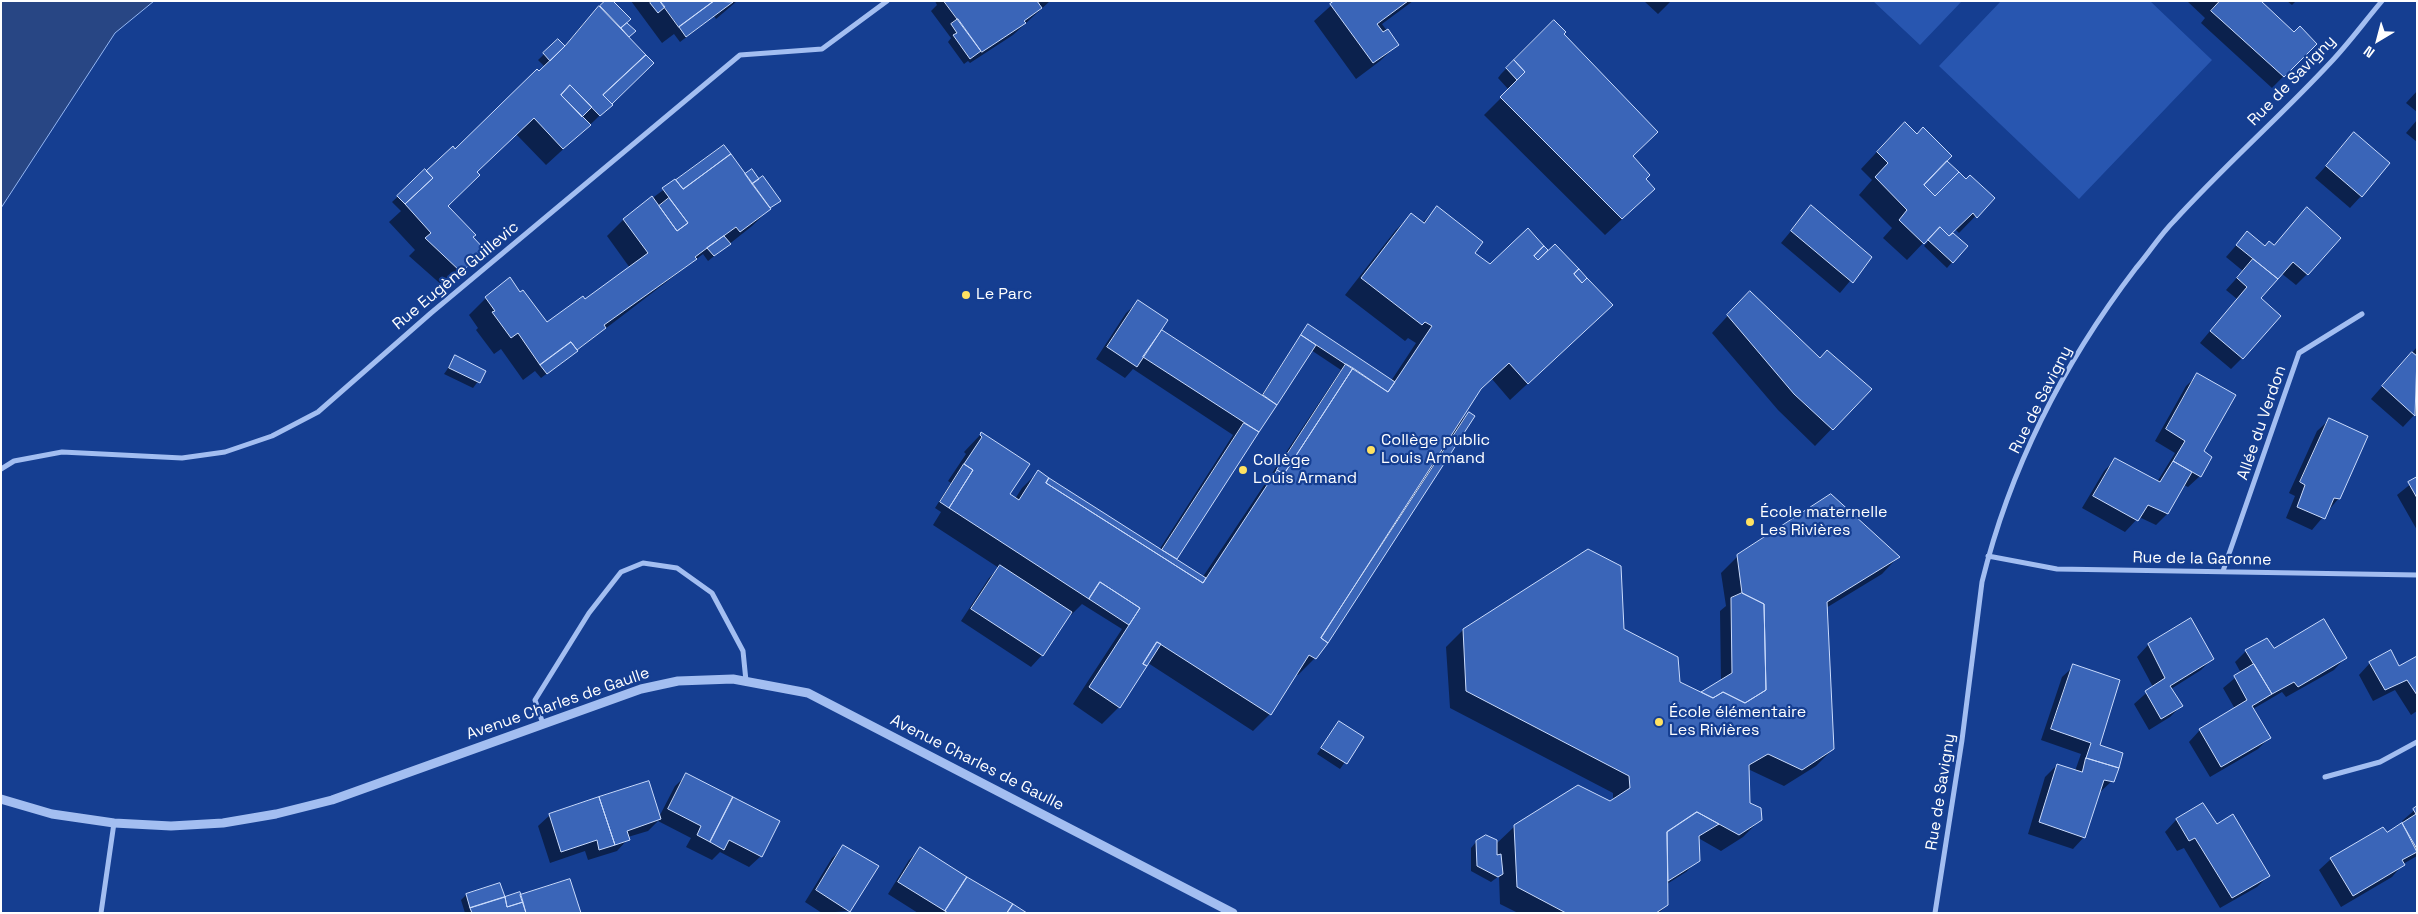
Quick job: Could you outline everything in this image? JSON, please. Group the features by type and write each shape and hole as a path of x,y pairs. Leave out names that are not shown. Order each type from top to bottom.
{"street":[{"name":"Rue Eugène Guillevic","path":"1,469 14,461 62,452 157,458 191,457 225,452 280,432 318,412 431,313 740,55 822,49 887,1"},
{"name":"Rue de Savigny","path":"1934,913 1962,740 1982,582 1988,556 2015,480 2039,422 2085,340 2116,295 2172,222 2330,62 2382,1"},
{"name":"Allée du Verdon","path":"2223,571 2299,353 2362,314"},
{"name":"Rue de la Garonne","path":"1988,556 2057,569 2417,575"},
{"path":"543,724 535,700 580,629 621,572 643,563 677,568 712,593 743,651 746,681"},
{"name":"Avenue Charles de Gaulle","path":"1,799 52,814 114,823 171,826 215,823 276,814 332,800 641,689 678,681 732,679 808,693 1233,913"},
{"path":"2325,777 2380,762 2417,742"},
{"path":"101,913 114,823"}],"shaded area":[{"path":"1,1 154,1 115,33 1,208"},
{"path":"1873,1 1962,1 1920,45"},
{"path":"2001,1 2150,1 2212,60 2079,199 1939,66"}],"building":[{"path":"605,1 613,1 631,19 621,28 600,6"},
{"path":"652,1 660,1 665,7 658,13 650,3"},
{"path":"660,1 714,1 679,27"},
{"path":"714,1 733,2 686,37 679,27"},
{"path":"944,1 1037,1 1042,8 1024,21 1026,23 982,52"},
{"path":"1334,1 1408,1 1377,24 1383,32 1388,29 1399,45 1373,63 1330,4"},
{"path":"2220,1 2261,1 2294,32 2300,26 2317,44 2284,77 2211,11"},
{"path":"599,6 646,55 603,95 613,105 600,116 570,85 561,95 591,125 563,149 534,118 477,172 480,175 448,206 476,235 473,237 486,251 461,272 425,238 431,233 405,204 433,178 426,171 453,146 455,149 537,69 539,71 565,46"},
{"path":"958,19 981,51 970,59 953,35 957,33 951,24"},
{"path":"1554,20 1566,32 1564,34 1658,132 1633,156 1650,175 1646,179 1655,189 1622,219 1500,97 1525,72 1514,60"},
{"path":"627,23 636,31 629,37 621,28"},
{"path":"558,39 565,46 550,61 543,53"},
{"path":"646,55 654,63 612,104 603,95"},
{"path":"1514,60 1525,72 1517,80 1506,68"},
{"path":"570,85 592,107 582,117 561,95"},
{"path":"1905,122 1917,134 1923,127 1952,156 1924,185 1935,196 1959,172 1966,179 1970,175 1995,198 1977,218 1973,213 1949,236 1940,227 1924,244 1899,220 1907,210 1875,177 1888,163 1877,152"},
{"path":"2354,132 2390,163 2362,197 2326,166"},
{"path":"724,145 731,154 683,189 676,180"},
{"path":"731,154 771,209 740,232 736,227 707,248 695,257 697,259 604,325 606,328 577,350 571,342 540,365 518,333 511,338 492,312 495,311 485,297 510,277 520,292 523,290 547,322 583,296 585,299 648,253 623,219 652,196 677,231 688,223 662,188 675,179 683,189"},
{"path":"1947,161 1959,172 1935,196 1924,185"},
{"path":"425,169 433,178 405,204 397,196"},
{"path":"752,169 759,179 752,184 745,174"},
{"path":"763,176 781,201 770,208 752,184"},
{"path":"669,198 688,223 677,231 659,206"},
{"path":"1811,205 1872,257 1853,283 1791,231"},
{"name":"Collège public Louis Armand","path":"1437,206 1483,242 1475,253 1490,264 1528,228 1544,246 1534,256 1538,260 1555,244 1579,269 1574,274 1582,283 1587,278 1613,305 1528,384 1509,363 1481,389 1321,638 1328,643 1316,659 1309,655 1271,715 1157,642 1143,664 1147,666 1120,708 1089,687 1140,608 1100,582 1089,599 949,508 973,470 964,464 982,437 980,435 981,432 1030,464 1010,494 1019,500 1038,470 1049,478 1046,483 1203,583 1277,470 1284,474 1353,368 1388,392 1432,326 1425,322 1422,325 1361,278 1411,213 1424,223"},
{"path":"2307,207 2341,238 2308,275 2293,262 2278,279 2236,245 2247,231 2265,246 2269,241 2274,245"},
{"path":"1940,227 1949,236 1953,233 1968,246 1953,263 1928,240"},
{"path":"724,236 731,244 714,256 707,248"},
{"path":"1544,246 1548,250 1538,260 1534,256"},
{"path":"2253,259 2278,279 2261,298 2281,316 2243,359 2210,331 2247,287 2237,278"},
{"path":"1579,269 1587,278 1582,283 1574,274"},
{"path":"1750,291 1820,358 1827,350 1872,389 1833,430 1794,394 1727,315"},
{"path":"1138,300 1168,320 1137,367 1107,347"},
{"path":"1308,324 1395,382 1388,392 1301,335"},
{"path":"1162,330 1277,405 1259,432 1143,357"},
{"path":"1301,335 1316,345 1277,405 1263,395"},
{"path":"571,342 578,351 547,374 540,365"},
{"path":"2412,352 2417,356 2415,416 2382,386"},
{"path":"455,355 486,371 480,383 449,368"},
{"path":"1346,364 1353,368 1284,474 1277,470"},
{"path":"2197,373 2236,395 2204,451 2212,457 2201,477 2173,461 2185,441 2166,429"},
{"path":"1469,412 1475,416 1328,643 1321,638"},
{"path":"2329,418 2368,436 2340,499 2334,498 2325,519 2297,507 2305,485 2300,482"},
{"path":"1244,423 1259,432 1177,559 1162,550"},
{"path":"2115,458 2160,482 2173,461 2192,472 2168,514 2148,505 2138,521 2093,496"},
{"path":"964,464 973,470 949,508 940,502"},
{"path":"2417,477 2417,498 2408,482"},
{"path":"1049,478 1206,578 1203,583 1046,483"},
{"path":"1831,494 1900,557 1827,602 1834,749 1802,770 1768,754 1749,765 1750,803 1761,808 1762,820 1739,835 1697,812 1667,832 1668,905 1656,913 1566,913 1517,887 1514,825 1578,785 1610,801 1630,788 1629,776 1466,691 1463,629 1588,549 1621,566 1624,629 1678,657 1680,682 1713,698 1723,692 1745,703 1766,690 1764,604 1742,593 1737,555"},
{"path":"1000,565 1072,612 1043,656 971,609"},
{"path":"1100,582 1140,608 1129,625 1089,599"},
{"path":"1742,593 1764,604 1766,690 1745,703 1723,692 1713,698 1701,692 1732,673 1731,598"},
{"path":"2191,618 2214,659 2170,686 2183,706 2161,719 2145,691 2165,678 2148,644"},
{"path":"2324,619 2347,658 2298,687 2294,682 2272,694 2245,650 2267,638 2274,648"},
{"path":"1157,642 1161,644 1147,666 1143,664"},
{"path":"2391,650 2399,666 2417,656 2417,695 2407,680 2385,690 2369,662"},
{"path":"2073,664 2120,680 2100,745 2123,753 2119,768 2086,758 2091,743 2051,729"},
{"path":"2254,664 2272,694 2252,706 2271,738 2221,767 2199,729 2247,700 2234,676"},
{"path":"1339,721 1364,737 1347,764 1321,748"},
{"path":"2086,758 2119,768 2114,782 2104,780 2085,838 2039,822 2057,764 2082,772"},
{"path":"686,773 733,797 710,842 697,835 701,826 668,809"},
{"path":"649,781 661,819 627,831 630,840 615,845 599,797"},
{"path":"599,797 615,845 599,850 597,840 561,852 549,814"},
{"path":"733,797 780,821 762,857 729,840 724,850 710,842"},
{"path":"2203,803 2217,824 2233,814 2270,876 2232,898 2195,838 2189,841 2176,819"},
{"path":"2417,806 2417,849 2402,823 2416,814 2413,809"},
{"path":"1697,812 1719,824 1699,836 1700,861 1668,881 1667,832"},
{"path":"2402,823 2417,852 2402,860 2405,865 2353,896 2330,858 2383,827 2387,832"},
{"path":"1486,835 1497,840 1497,855 1501,854 1503,874 1498,877 1477,866 1476,841"},
{"path":"843,845 879,866 850,912 816,890"},
{"path":"920,847 967,877 945,911 898,882"},
{"path":"967,877 1013,904 1007,913 948,913 945,911"},
{"path":"570,879 581,913 526,913 520,895"},
{"path":"500,883 505,897 470,908 466,894"},
{"path":"520,892 523,902 507,907 505,897"},
{"path":"505,897 507,907 523,902 526,913 472,913 470,908"},
{"path":"1013,904 1027,913 1007,913"}],"place":[{"name":"Le Parc","path":"966,295"},
{"name":"Collège public Louis Armand","path":"1371,450"},
{"name":"Collège Louis Armand","path":"1243,470"},
{"name":"École maternelle Les Rivières","path":"1750,522"},
{"name":"École élémentaire Les Rivières","path":"1659,722"}]}
